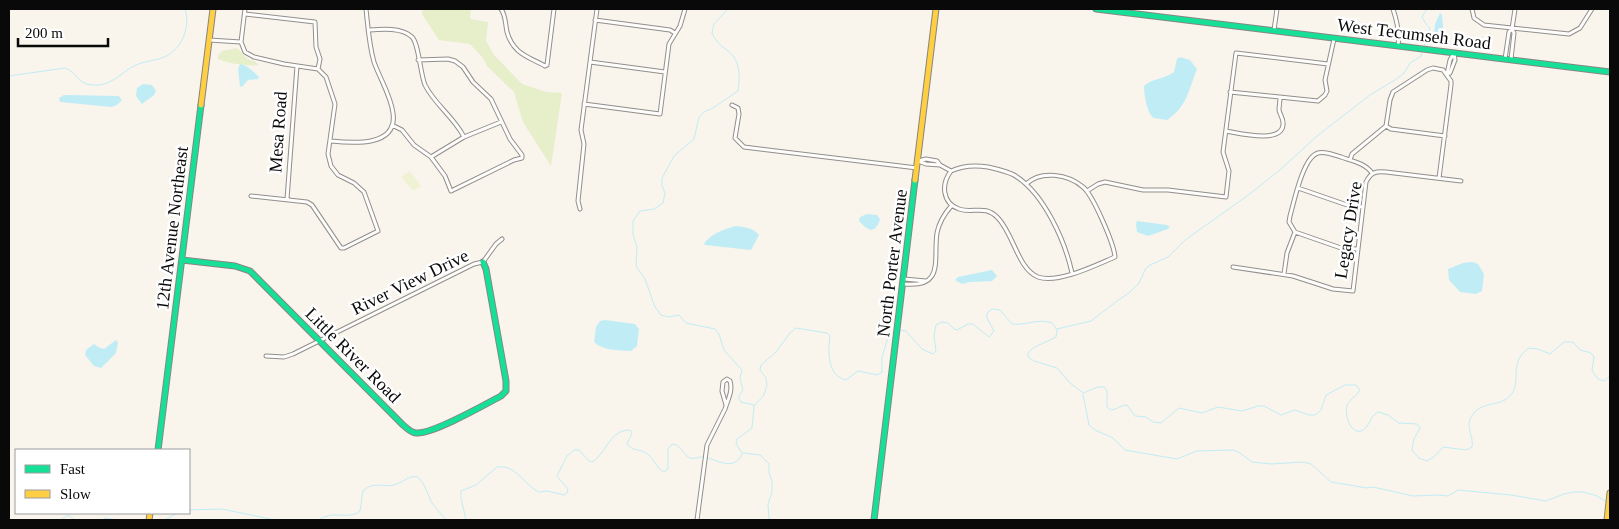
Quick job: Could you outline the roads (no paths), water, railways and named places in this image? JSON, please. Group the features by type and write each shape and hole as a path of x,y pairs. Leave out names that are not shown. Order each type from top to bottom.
{"main road":[{"name":"12th Avenue Northeast","path":"158,449 213,9"},
{"name":"North Porter Avenue","path":"874,520 936,9"},
{"name":"West Tecumseh Road","path":"1096,9 1124,10 1274,32 1610,72"},
{"name":"Little River Road","path":"182,260 235,266 249,270 408,430 417,433 426,432 438,427 501,396 506,391 506,381 486,269 483,262"},
{"path":"1607,520 1610,493"}],"street":[{"path":"245,9 241,42 242,48 249,55 318,69 326,77 335,104 328,154 330,166 338,176 354,183 364,192 378,229 377,232 341,248 312,205 306,202 286,199 251,196"},
{"path":"330,141 372,142 380,139 392,125 393,112 374,61 366,9"},
{"path":"501,9 505,15 507,31 514,46 524,56 544,66 547,64 554,9"},
{"path":"580,210 578,201 584,144 581,130 597,9"},
{"path":"584,104 660,114 669,44 682,21 685,9"},
{"path":"1274,32 1277,9"},
{"path":"1392,9 1398,22 1400,39 1398,46"},
{"path":"1472,9 1474,18 1481,24 1569,34 1580,28 1592,9"},
{"path":"1508,60 1509,32 1512,29 1515,9"},
{"path":"244,14 316,22 316,47 320,59 318,69"},
{"path":"595,20 670,30 675,33"},
{"path":"368,30 401,31 407,33 415,40 422,77 430,93 458,125 464,137"},
{"path":"1230,92 1314,102 1322,99 1327,91 1325,80 1334,39"},
{"path":"209,40 241,42"},
{"path":"1087,190 1105,182 1143,190 1168,190 1226,196 1229,171 1223,152 1236,53 1328,64"},
{"path":"1439,178 1451,85 1447,74 1450,60 1454,53"},
{"path":"392,125 402,130 414,145 431,157 444,176 450,191 522,157 510,140 491,99 475,84 459,63 448,59 418,60"},
{"path":"590,62 665,72"},
{"name":"Mesa Road","path":"286,199 297,66"},
{"path":"1350,160 1352,154 1386,126 1393,92 1428,70 1438,68 1447,74"},
{"path":"1226,131 1267,137 1279,133 1283,126 1279,112 1280,98"},
{"path":"732,105 738,108 739,114 735,138 744,147 918,168"},
{"path":"431,157 464,137 501,122"},
{"path":"1386,126 1391,130 1444,136"},
{"path":"1357,250 1341,248 1295,232 1290,222 1290,216 1306,164 1312,155 1326,153 1350,160 1363,165 1372,173"},
{"path":"918,161 926,164 940,165 951,172"},
{"path":"1026,184 1038,176 1056,176 1074,181 1087,190 1105,227 1115,257 1072,274 1051,278 1033,274 1021,261 1006,228 993,213 980,209 964,210 952,205 947,199 944,188 946,178 951,172 963,167 982,166 1013,174 1026,184 1050,217 1064,248 1072,274"},
{"name":"Legacy Drive","path":"1284,274 1333,289 1353,291 1366,182 1372,173 1377,171 1461,181"},
{"path":"1298,188 1350,206 1363,207"},
{"path":"904,281 927,281 931,277 936,269 937,232 941,221 952,205"},
{"path":"1233,267 1284,274 1287,253 1295,232"},
{"path":"483,262 502,239"},
{"name":"River View Drive","path":"266,356 288,356 474,264 483,262"},
{"path":"696,520 706,445 726,404 731,389 730,381 727,379 723,382 722,388 726,404"}],"water":[{"path":"1440,13 1442,15 1444,36 1434,34 1435,24"},
{"path":"1180,57 1190,60 1197,69 1186,97 1179,109 1167,120 1154,118 1145,99 1144,86 1151,81 1174,72 1177,59"},
{"path":"240,64 253,71 259,77 258,79 248,80 242,87 240,86 238,69"},
{"path":"143,84 152,85 156,91 154,95 142,104 136,96 137,88"},
{"path":"64,95 119,96 122,100 117,105 111,107 60,102 59,98"},
{"path":"867,214 877,215 880,219 874,229 868,229 859,221 860,217"},
{"path":"1137,221 1170,227 1148,236 1137,232"},
{"path":"736,226 752,229 759,235 751,250 704,244 722,230"},
{"path":"1472,262 1478,264 1484,274 1482,291 1476,294 1460,292 1449,280 1448,269 1463,263"},
{"path":"992,270 997,276 992,281 962,284 955,280 958,277"},
{"path":"600,321 635,324 639,329 637,346 631,351 616,350 606,349 594,342 596,327"},
{"path":"116,340 118,343 116,353 101,368 94,366 85,355 86,350 94,344 104,349"}],"waterway":[{"path":"9,76 65,68 73,72 81,81 90,85 107,83 134,66 164,57 176,49 186,30 187,16 185,9"},
{"path":"728,9 714,24 712,33 718,43 732,55 737,64 739,75 738,91 699,117 694,139 674,156 662,178 662,186 665,193 663,203 654,209 640,211 633,221 633,234 637,247 636,266 645,279 655,307 661,315 669,317 679,315 686,323 715,329 719,334 724,350 742,370 740,378 743,390 739,399 741,402 754,405"},
{"path":"1424,47 1430,28 1422,17 1427,9"},
{"path":"1057,329 1091,321 1129,293 1139,283 1146,268 1168,257 1185,240 1281,169 1317,136 1370,95 1404,73 1410,63 1421,56 1422,51"},
{"path":"742,453 736,444 737,439 752,428 754,406 764,395 767,385 766,378 760,370 761,365 776,352 796,328 827,333 830,336 829,355 832,368 835,374 846,380 858,371 877,375 882,372 882,357 889,334 897,330 906,331 922,349 933,354 936,351 934,336 936,325 942,322 948,323 957,330 968,324 973,324 989,337 994,331 987,318 987,313 992,309 1000,310 1012,324 1041,321 1052,323 1057,330 1056,337 1033,348 1028,353 1028,357 1034,361 1057,368 1070,383 1082,392"},
{"path":"1083,393 1098,387 1104,387 1107,391 1107,407 1110,409 1127,405 1135,416 1146,417 1153,422 1161,423 1179,408 1202,413 1218,407 1242,411 1264,406 1281,415 1295,410 1315,415 1321,410 1326,395 1345,385 1356,385 1360,390 1348,403 1346,409 1349,424 1352,428 1359,431 1363,430 1378,412 1388,415 1399,423 1417,424 1420,428 1414,439 1412,450 1419,458 1427,461 1435,456 1443,447 1466,450 1472,447 1469,427 1470,418 1481,407 1501,402 1510,396 1514,391 1519,360 1522,354 1529,348 1538,349 1550,354 1564,342 1573,342 1580,350 1591,353 1594,357 1592,371 1598,379 1604,381 1610,376"},
{"path":"1083,394 1089,425 1095,430 1113,438 1125,450 1177,459 1197,451 1233,450 1252,462 1271,464 1303,462 1311,464 1331,482 1367,488 1373,487 1413,496 1448,496 1458,490 1511,495 1546,501 1564,494 1584,492 1597,496 1607,502"},
{"path":"466,520 461,491 476,485 497,467 504,467 515,472 539,492 547,491 564,495 568,489 557,476 567,456 574,450 579,450 592,462 613,438 623,431 630,430 632,433 627,444 634,449 646,453 664,472 668,469 668,449 672,444 677,445 689,458 701,457 729,464 738,460 742,454"},
{"path":"743,453 760,455 769,464 769,473 772,481 772,492 768,504 769,520"},
{"path":"319,520 330,515 350,515 360,511 363,491 371,486 388,486 415,477 418,477 423,483 432,503 446,520"},
{"path":"190,510 222,509 275,520"},
{"path":"165,520 175,514"},
{"path":"61,520 66,516 70,516 74,520"},
{"path":"102,520 105,518 118,520"}]}
